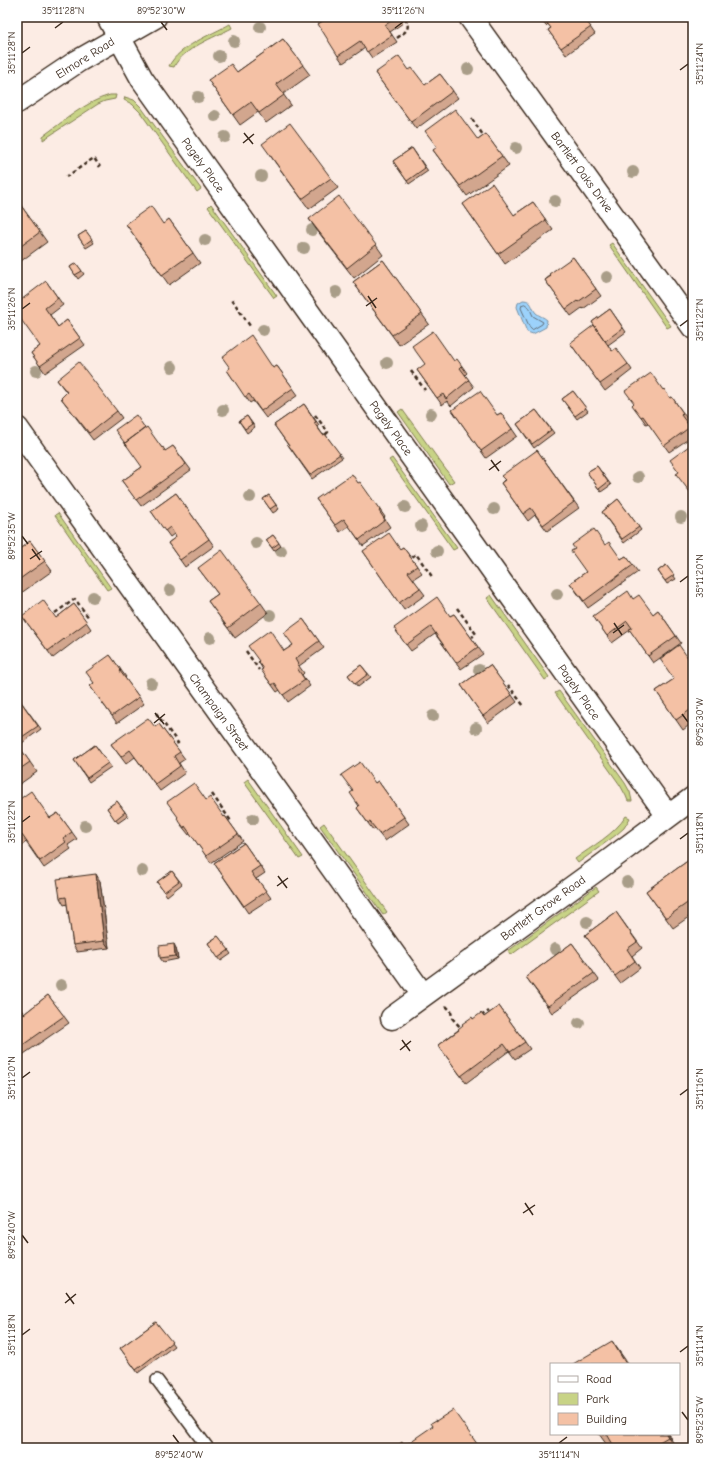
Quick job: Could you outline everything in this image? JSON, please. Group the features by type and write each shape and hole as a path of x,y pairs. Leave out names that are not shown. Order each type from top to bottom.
{"street":[{"name":"Pagely Place","path":"108,17 142,79 668,816"},
{"name":"Elmore Road","path":"17,102 78,61 155,17"},
{"name":"Bartlett Oaks Drive","path":"470,17 693,327"},
{"name":"Champaign Street","path":"17,428 423,995"},
{"name":"Bartlett Grove Road","path":"392,1018 693,798"}],"lane":[{"path":"157,1380 208,1448"}],"path":[{"path":"397,38 407,31 408,24 404,17"},
{"path":"472,119 488,141"},
{"path":"66,177 94,158 100,167"},
{"path":"231,302 233,301 250,326"},
{"path":"412,371 425,390"},
{"path":"315,415 328,432 325,435"},
{"path":"412,557 416,554 434,578"},
{"path":"55,614 75,599 89,618"},
{"path":"457,608 476,634 472,636"},
{"path":"246,651 259,670"},
{"path":"508,684 524,706"},
{"path":"156,713 178,743 175,744"},
{"path":"212,794 231,821"},
{"path":"445,1006 451,1011 452,1018 465,1032"},
{"path":"476,1020 488,1011"}],"green space":[{"path":"230,24 232,28 191,49 178,61 174,67 169,66 180,53 188,47"},
{"path":"110,95 116,95 115,99 98,104 43,140 43,136 75,112 92,102"},
{"path":"125,97 134,100 141,107 201,189 197,192 140,112 132,104 124,100"},
{"path":"211,204 277,296 274,298 208,207"},
{"path":"612,243 671,326 667,328 609,245"},
{"path":"402,409 454,481 449,484 398,412"},
{"path":"392,458 457,548 453,550 389,460"},
{"path":"58,513 111,588 107,590 55,515"},
{"path":"491,595 549,677 545,680 487,598"},
{"path":"559,691 625,783 630,792 632,801 628,801 620,785 555,693"},
{"path":"248,779 303,857 299,859 244,782"},
{"path":"626,816 630,818 624,828 578,863 575,859 609,835"},
{"path":"324,823 387,912 383,915 320,826"},
{"path":"596,887 599,891 511,955 508,951"}],"water":[{"path":"523,300 529,301 534,311 547,320 546,327 533,334 527,332 517,307 518,303"}],"building":[{"path":"329,17 397,17 385,25 392,35 367,52 360,41 338,56 318,24"},
{"path":"539,17 583,17 591,27 561,48 548,30 551,28 543,18 541,19"},
{"path":"283,39 303,65 276,84 284,95 259,113 251,102 233,115 208,80 231,64 237,72"},
{"path":"399,56 409,70 412,68 425,85 440,74 453,91 411,122 375,73"},
{"path":"455,109 478,140 486,134 502,156 460,186 433,150 437,147 425,131"},
{"path":"290,123 331,178 302,199 262,144"},
{"path":"412,148 425,168 407,181 393,161"},
{"path":"492,183 514,215 533,202 546,220 498,254 463,204"},
{"path":"339,196 376,245 347,268 309,219"},
{"path":"17,200 40,232 17,249"},
{"path":"151,206 163,224 169,219 193,253 162,275 126,224"},
{"path":"86,231 92,239 84,245 78,236"},
{"path":"573,257 596,289 566,309 545,280 551,276 549,274"},
{"path":"383,260 422,314 392,335 353,282"},
{"path":"76,263 82,271 75,275 70,267"},
{"path":"46,281 58,298 45,308 58,327 67,320 80,338 40,366 31,353 40,346 17,314 17,303"},
{"path":"610,309 623,328 605,341 592,322"},
{"path":"594,325 612,351 616,348 628,364 600,384 570,343"},
{"path":"433,331 454,361 457,359 462,366 460,368 469,380 446,399 443,394 437,398 417,370 425,364 412,346"},
{"path":"251,335 273,368 277,366 293,388 261,411 249,394 245,397 227,370 230,368 222,357"},
{"path":"79,362 117,411 89,433 61,398 67,392 57,380"},
{"path":"651,373 670,398 672,397 683,413 681,415 690,427 664,446 643,416 641,417 632,405 634,403 625,391"},
{"path":"480,391 497,415 501,413 512,429 481,451 452,410"},
{"path":"573,391 586,408 575,416 562,399"},
{"path":"304,404 316,422 314,423 323,435 325,434 340,454 310,475 274,425"},
{"path":"536,410 551,430 532,444 517,424"},
{"path":"136,415 145,428 125,443 127,446 115,430"},
{"path":"247,416 252,424 245,429 239,421"},
{"path":"147,427 165,451 173,446 186,464 136,500 122,481 142,467 125,443"},
{"path":"693,443 693,496 676,474 679,472 670,460"},
{"path":"537,450 574,502 543,525 531,508 523,514 501,483 505,480 501,476"},
{"path":"597,466 608,482 599,489 587,472"},
{"path":"352,474 358,483 360,482 380,510 379,511 385,520 359,540 344,519 335,525 316,499"},
{"path":"176,493 209,539 180,560 168,543 176,537 170,527 165,531 151,511"},
{"path":"269,495 276,505 270,509 263,499"},
{"path":"618,499 639,527 622,539 602,512"},
{"path":"594,529 605,545 609,542 621,559 626,556 633,565 584,601 570,583 586,572 571,551 575,549 572,545"},
{"path":"389,533 400,549 403,547 417,566 408,572 420,588 399,603 363,551"},
{"path":"273,535 279,543 272,548 266,540"},
{"path":"30,541 45,561 17,581 17,543 21,548"},
{"path":"222,550 261,603 228,628 208,601 218,594 198,568"},
{"path":"666,565 674,575 665,581 658,571"},
{"path":"628,591 633,599 639,595 653,614 658,610 676,636 648,656 629,629 632,628 627,621 607,636 593,616"},
{"path":"437,597 450,616 454,614 478,647 456,663 431,627 406,645 394,628"},
{"path":"43,600 56,618 74,604 87,622 48,651 22,616"},
{"path":"303,619 319,641 295,659 299,666 297,668 305,680 283,695 275,683 272,685 261,670 263,669 258,662 259,661 248,646 270,630 284,651 293,645 284,633"},
{"path":"679,645 693,665 693,708 676,720 656,691 674,679 660,659"},
{"path":"110,655 139,697 112,716 90,686 94,683 86,672"},
{"path":"361,665 368,674 355,684 348,675"},
{"path":"490,665 512,695 483,716 461,685"},
{"path":"19,699 38,726 19,739 17,736 17,700"},
{"path":"148,718 155,727 159,724 180,752 174,756 180,766 155,784 130,750 121,757 111,744"},
{"path":"17,744 30,762 17,771"},
{"path":"95,745 108,763 87,778 74,760"},
{"path":"360,762 375,783 378,781 404,817 380,834 370,822 368,823 357,808 359,806 350,793 353,791 341,775"},
{"path":"194,783 206,800 210,797 238,834 206,856 185,826 184,828 167,802"},
{"path":"31,791 50,818 58,813 72,832 63,838 66,842 40,861 22,835 17,839 17,801"},
{"path":"117,801 125,812 115,820 107,808"},
{"path":"244,843 260,866 251,872 266,891 244,906 214,863"},
{"path":"693,857 693,899 666,918 646,891"},
{"path":"172,871 179,881 164,892 157,882"},
{"path":"96,874 104,941 73,945 66,897 60,898 57,879"},
{"path":"616,912 637,942 627,949 635,961 615,976 585,935"},
{"path":"218,936 229,950 218,958 208,943"},
{"path":"572,943 594,973 548,1006 526,977"},
{"path":"174,944 175,956 160,958 159,946"},
{"path":"48,995 64,1016 17,1049 17,1004 24,1014"},
{"path":"499,1006 525,1042 510,1052 504,1044 461,1076 438,1045 459,1030 458,1029 463,1025 462,1024 472,1017 473,1019 481,1013 484,1017"},
{"path":"156,1322 172,1342 136,1370 120,1348"},
{"path":"612,1341 625,1363 575,1363"},
{"path":"453,1410 480,1448 394,1448 402,1442 404,1446 433,1426 431,1423"},
{"path":"608,1435 667,1435 668,1437 649,1448 615,1448"}]}
